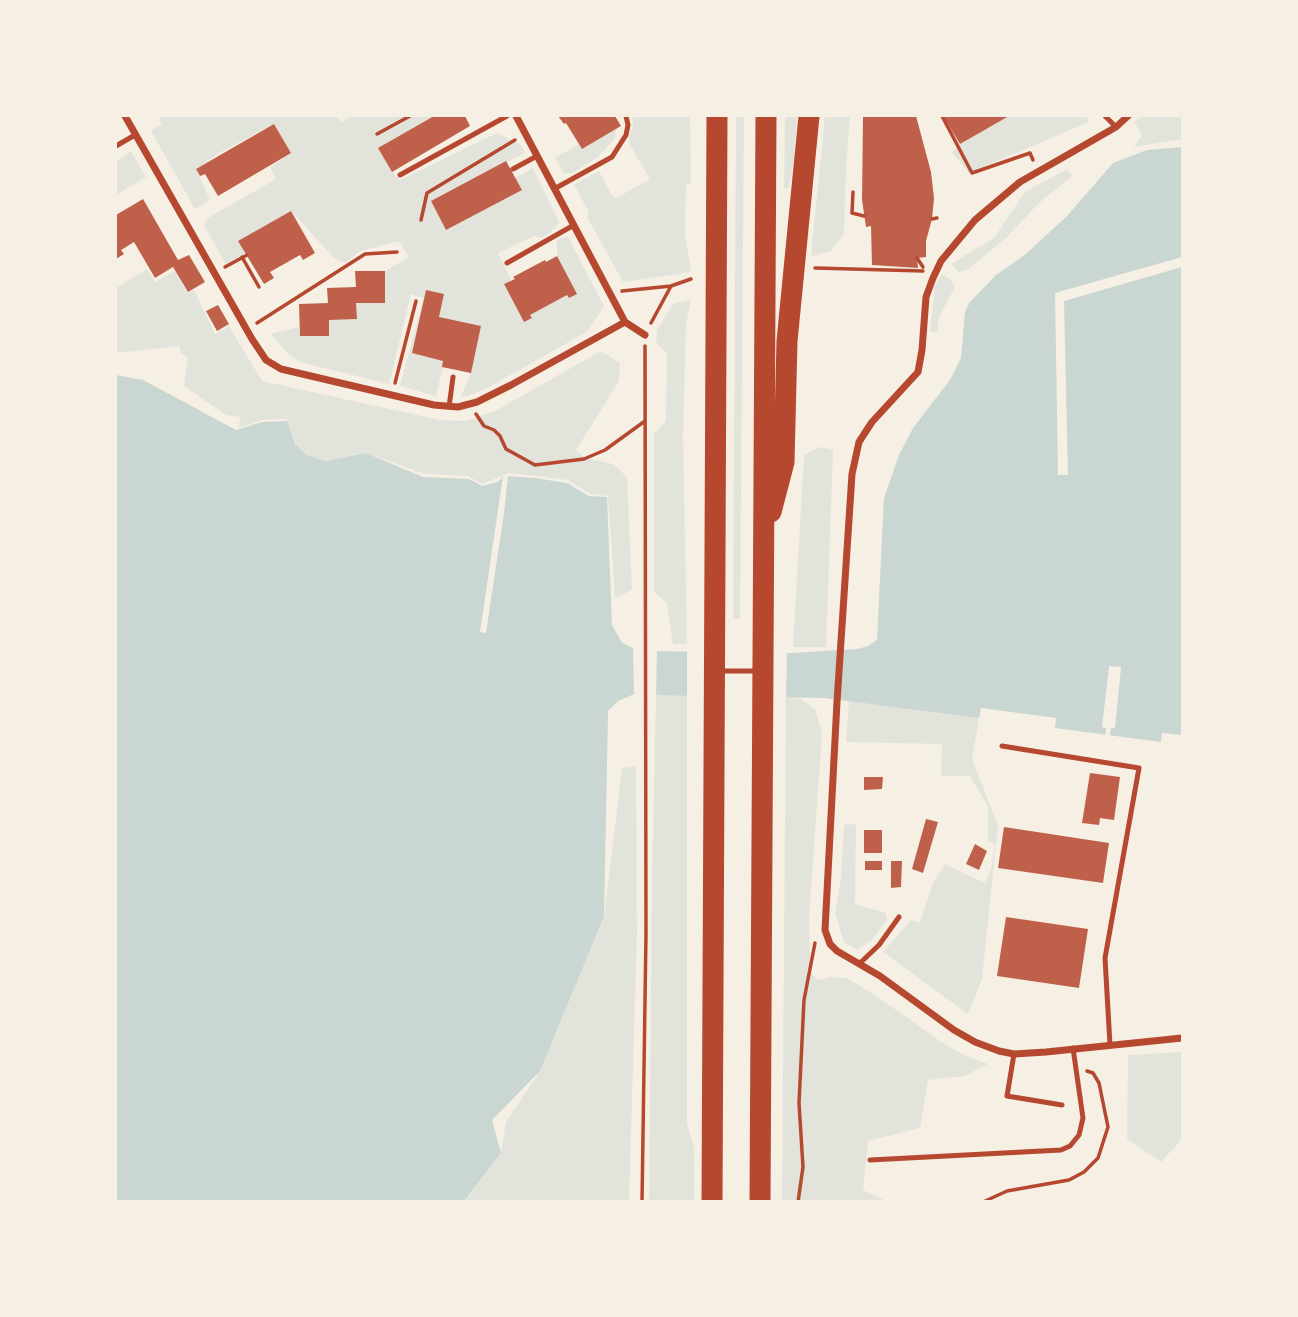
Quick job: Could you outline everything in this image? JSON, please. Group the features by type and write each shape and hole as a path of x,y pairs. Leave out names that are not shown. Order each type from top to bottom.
{"highway":[{"path":"712,1202 717,116"},
{"path":"760,1202 766,116"},
{"path":"763,548 784,462 787,341 808,116"}],"street":[{"path":"516,116 625,322 645,335"},
{"path":"1128,116 1116,127 1020,182 975,220 939,264 926,297 918,372 872,422 859,442 852,474 825,930 830,944 837,951 880,976 954,1030 975,1042 1014,1054 1182,1038"},
{"path":"126,118 246,329 267,360 281,369 449,407 477,402 625,322"}],"lane":[{"path":"126,118 135,116"},
{"path":"400,175 507,116"},
{"path":"554,189 612,157 626,135 626,116"},
{"path":"1105,116 1116,127"},
{"path":"116,146 135,135"},
{"path":"513,169 537,156"},
{"path":"507,262 574,225"},
{"path":"449,407 453,377"},
{"path":"714,671 762,671"},
{"path":"1002,746 1139,768 1105,958 1110,1045"},
{"path":"859,964 879,945 899,917"},
{"path":"870,1160 1061,1150 1070,1146 1079,1136 1083,1118 1073,1048"},
{"path":"1014,1054 1007,1096 1062,1105"}],"path":[{"path":"377,134 410,116"},
{"path":"942,116 972,173 1030,153 1034,162"},
{"path":"421,220 427,193 526,134"},
{"path":"853,192 852,214 864,216"},
{"path":"246,329 365,254 397,252"},
{"path":"214,274 245,256 259,287"},
{"path":"809,268 877,273 922,269 918,258"},
{"path":"610,292 671,286 691,279"},
{"path":"645,335 671,286"},
{"path":"392,395 416,301"},
{"path":"642,1202 646,934 645,348"},
{"path":"477,402 476,415 484,426 494,430 506,449 535,465 584,459 604,450 646,420"},
{"path":"798,1202 803,1167 799,1103 804,1000 815,941"}],"shaded area":[{"path":"158,116 337,116 341,122 351,116 434,116 378,148 400,180 497,133 521,145 525,153 431,201 446,230 521,190 515,178 533,168 559,222 549,234 541,238 534,236 498,253 511,280 504,285 524,322 532,318 530,315 567,295 569,298 576,294 557,256 557,239 568,237 604,306 588,331 468,396 461,397 471,373 443,367 436,396 400,386 424,298 411,294 389,384 300,362 287,353 271,334 299,327 300,336 328,336 329,320 357,319 356,303 385,303 385,271 409,257 399,241 360,251 345,263 334,258 291,211 239,242 245,253 226,264 204,225 208,218 276,179 270,167 291,153 274,124 219,153 196,169 210,200 195,209 151,131 162,124"},
{"path":"632,116 690,116 691,184 686,185 685,234 691,272 623,282 587,217 589,213 575,186 599,171 616,198 650,179 630,145"},
{"path":"736,116 744,116 740,619 733,619"},
{"path":"785,116 797,116 793,167 788,189 784,188"},
{"path":"825,116 850,116 844,234 831,251 811,256"},
{"path":"1009,116 1086,116 1089,122 969,173 952,152 960,144"},
{"path":"1142,116 1182,116 1182,139 1134,147 1142,135 1134,122"},
{"path":"616,129 615,138 598,157 573,173 564,174 555,158 579,144 582,149"},
{"path":"1182,147 1182,735 1162,733 1161,742 1055,728 1056,718 981,708 979,718 824,698 632,695 618,701 608,711 604,917 540,1071 492,1120 501,1153 464,1201 116,1201 116,375 143,380 236,430 262,422 287,421 295,444 307,455 325,461 366,453 423,477 469,479 482,486 498,482 503,476 535,478 567,483 589,496 607,497 612,625 622,643 640,651 792,653 857,649 877,640 884,498 899,455 913,428 950,380 961,358 965,312 970,302 996,275 1026,254 1067,216 1113,163 1147,150"},
{"path":"131,151 146,177 116,195 116,161"},
{"path":"1067,169 1072,176 967,270 959,272 951,264 994,238 1025,192"},
{"path":"147,269 155,282 175,271 187,293 194,290 215,334 229,326 262,381 440,420 465,421 495,411 601,351 620,363 619,381 576,450 585,458 613,464 627,477 632,590 615,598 608,496 590,494 568,480 509,473 482,484 468,476 425,474 366,453 325,461 307,455 295,443 286,419 262,420 239,428 240,417 226,415 184,386 188,357 181,353 179,346 117,353 117,370 116,288"},
{"path":"942,274 951,280 955,287 939,317 937,332 930,332 935,285"},
{"path":"691,300 686,325 683,436 687,643 673,645 667,603 654,592 654,434 666,421 667,353 656,343 657,330 673,304"},
{"path":"819,447 833,450 826,647 793,647 804,455"},
{"path":"656,696 687,696 687,1124 694,1147 694,1201 649,1202"},
{"path":"786,697 801,699 815,709 822,733 809,918 810,973 818,980 830,977 847,978 943,1043 988,1064 964,1076 928,1080 920,1128 868,1141 863,1190 886,1201 782,1202"},
{"path":"849,701 979,718 972,759 998,825 982,979 968,1014 883,952 911,920 920,922 933,883 945,864 985,883 991,870 995,845 988,841 988,806 970,776 941,776 942,744 846,742"},
{"path":"636,766 637,933 629,1201 464,1202 501,1153 506,1122 540,1071 604,918 622,768"},
{"path":"856,824 855,904 886,913 887,920 871,941 857,950 844,942 835,913 841,878 844,825"},
{"path":"1182,1052 1182,1139 1161,1162 1127,1139 1128,1055"}],"pier":[{"path":"1182,257 1182,267 1064,301 1068,475 1058,475 1055,293"},
{"path":"503,476 508,476 486,633 480,632"},
{"path":"633,644 657,647 656,700 634,699"},
{"path":"687,648 787,650 786,701 687,700"},
{"path":"1109,666 1121,667 1115,728 1111,728 1110,736 1105,735 1106,728 1102,727"}],"building":[{"path":"434,116 465,116 470,126 392,172 378,148"},
{"path":"558,116 615,116 621,126 582,149 566,123"},
{"path":"863,116 916,116 931,172 934,198 926,241 926,257 917,258 918,268 872,265 871,226 866,227 862,200"},
{"path":"943,116 1009,116 960,144"},
{"path":"274,124 291,153 218,196 205,174 200,176 196,169"},
{"path":"506,161 522,190 446,230 431,201"},
{"path":"143,199 178,260 189,255 205,282 188,292 173,267 155,278 134,242 121,250 124,254 116,259 116,215"},
{"path":"291,211 315,253 303,260 300,255 270,272 274,278 264,284 238,241"},
{"path":"557,256 577,294 569,298 567,295 530,315 532,318 524,322 504,284"},
{"path":"355,271 385,271 385,303 356,303 357,319 329,320 329,336 300,336 299,304 328,303 327,288 356,287"},
{"path":"426,290 444,294 439,317 481,326 471,373 442,367 443,361 412,353"},
{"path":"218,305 229,324 217,331 206,311"},
{"path":"1090,773 1120,777 1114,820 1100,818 1099,825 1082,823"},
{"path":"864,777 883,777 882,789 864,790"},
{"path":"926,819 938,822 923,873 912,869"},
{"path":"1004,827 1109,843 1103,883 998,868"},
{"path":"864,830 882,830 882,853 864,853"},
{"path":"975,844 987,851 979,870 966,864"},
{"path":"865,861 882,861 882,870 865,870"},
{"path":"891,861 902,861 901,887 891,888"},
{"path":"1006,917 1088,929 1079,988 997,976"}]}
